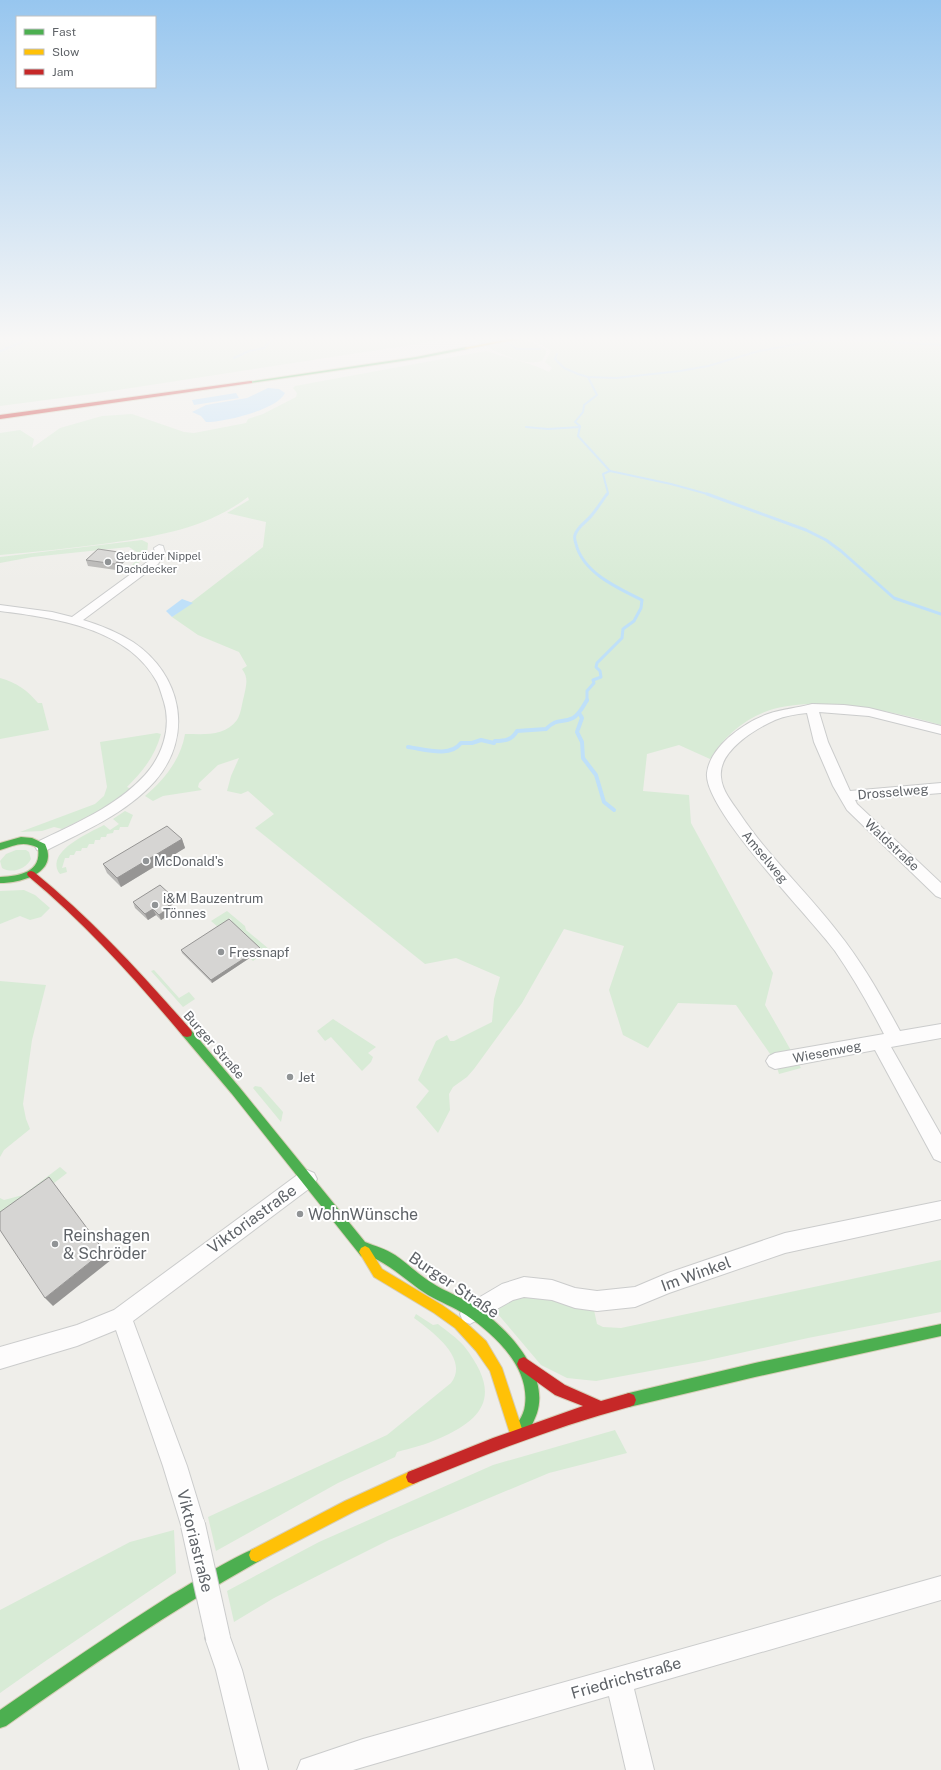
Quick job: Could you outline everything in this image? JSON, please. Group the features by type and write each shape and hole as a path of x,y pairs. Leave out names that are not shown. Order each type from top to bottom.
{"main road":[{"path":"0,847 12,841 27,840 38,843 45,850 44,860 41,865 31,874 16,880 0,880"},
{"name":"Burger Straße","path":"31,874 45,884 89,924 150,991 236,1090 362,1247 378,1272 438,1309 465,1318 499,1334 521,1362 533,1388 534,1401 529,1420 517,1435"},
{"name":"Burger Straße","path":"362,1247 389,1259 465,1318 495,1368 517,1435"},
{"path":"0,1720 126,1632 228,1569 288,1536 387,1488 447,1462 517,1435 600,1407 748,1371 941,1330"},
{"path":"521,1362 538,1377 558,1390 578,1400 600,1407"}],"street":[{"path":"76,620 154,562 160,553 159,548"},
{"path":"0,608 76,620 95,627 123,641 133,648 155,670 166,689 171,703 173,730 171,742 164,759 149,779 135,792 109,810 42,846"},
{"path":"812,708 821,742 845,796"},
{"name":"Amselweg","path":"896,1039 850,960 830,933 743,832 715,783 714,766 724,751 739,736 758,723 780,715 812,708 873,713 910,721 941,730"},
{"name":"Drosselweg","path":"845,796 941,788"},
{"name":"Waldstraße","path":"845,796 857,812 941,892"},
{"path":"941,1031 879,1042 941,1153"},
{"name":"Wiesenweg","path":"775,1062 879,1042"},
{"name":"Viktoriastraße","path":"0,1358 80,1335 100,1328 121,1317 307,1179"},
{"name":"Im Winkel","path":"465,1318 509,1291 524,1287 552,1290 575,1298 597,1302 635,1297 675,1281 785,1243 941,1210"},
{"name":"Viktoriastraße","path":"121,1317 129,1335 175,1466 193,1525 218,1638 229,1670 254,1770"},
{"name":"Friedrichstraße","path":"311,1770 363,1753 941,1588"},
{"path":"619,1680 640,1770"}],"green space":[{"path":"93,419 145,419 184,432 194,433 246,423 248,419 941,419 941,725 879,710 833,704 789,706 770,710 743,723 721,743 710,759 679,745 647,754 643,791 689,795 691,823 773,973 765,1005 801,1068 779,1074 775,1061 736,1005 678,1003 648,1048 623,1035 609,990 624,946 564,929 522,1003 474,1069 467,1077 453,1087 449,1094 450,1110 438,1133 416,1107 429,1091 418,1080 436,1041 447,1035 450,1041 454,1041 492,1022 494,999 500,977 456,958 425,964 255,828 274,814 248,791 241,794 227,791 231,776 239,758 218,765 199,783 198,787 202,790 163,796 153,801 145,796 159,783 171,768 180,752 185,734 220,732 232,725 238,718 246,689 246,676 242,669 247,666 239,652 198,635 172,617 263,547 266,522 227,513 249,500 248,497 232,508 216,516 164,534 96,545 0,555 0,433 20,430 34,439 32,448 60,428"},
{"path":"142,540 148,543 147,554 129,571 128,569 140,557 140,554 129,547 32,557 0,563 0,557"},
{"path":"0,678 16,685 26,691 38,703 42,703 49,730 0,739"},
{"path":"157,733 161,734 152,756 127,787 131,789 109,806 62,829 54,827 42,831 20,832 95,804 104,796 107,787 100,742"},
{"path":"125,811 133,815 128,827 120,827 119,830 114,830 113,833 107,834 106,837 101,837 100,840 95,840 94,844 89,844 87,848 82,848 81,851 76,851 74,855 70,855 69,858 65,858 62,868 66,867 67,872 60,874 57,866 58,858 70,844 104,825 110,830 119,824 113,819"},
{"path":"16,850 26,850 29,852 31,859 29,863 18,870 10,871 2,868 0,861 6,854"},
{"path":"24,890 35,895 50,908 41,917 30,920 20,916 0,924 0,891"},
{"path":"227,911 245,926 246,930 269,949 253,961 250,958 260,951 230,922 232,920 230,918 218,927 211,921"},
{"path":"154,970 179,998 189,992 195,999 183,1007 151,971"},
{"path":"0,981 46,985 32,1040 23,1104 30,1129 4,1150 0,1157"},
{"path":"333,1019 376,1047 368,1053 373,1057 371,1062 362,1071 331,1037 325,1041 317,1031"},
{"path":"255,1086 261,1087 283,1112 281,1122 253,1088"},
{"path":"60,1167 67,1173 5,1221 0,1222 0,1198 4,1200 23,1195"},
{"path":"941,1260 941,1312 808,1338 704,1361 596,1381 567,1378 541,1365 497,1313 508,1301 520,1297 537,1296 594,1310 597,1324 603,1327 621,1328"},
{"path":"416,1314 433,1325 438,1324 452,1335 464,1346 475,1362 482,1376 485,1389 484,1401 478,1412 469,1422 455,1431 428,1443 397,1452 395,1457 338,1483 216,1551 208,1517 387,1435 451,1383 456,1374 456,1364 452,1355 446,1346 430,1330 414,1318"},
{"path":"615,1430 627,1453 549,1473 389,1540 274,1598 234,1622 227,1591 319,1542 493,1465"},
{"path":"174,1530 176,1573 0,1693 0,1610 130,1542"}],"water":[{"path":"203,419 231,419 225,420 206,422"},
{"path":"182,599 193,603 172,617 166,611"}],"building":[{"path":"98,549 125,553 115,564 86,560"},
{"path":"167,826 182,839 117,878 103,864"},
{"name":"i&M Bauzentrum Tönnes","path":"160,885 173,897 165,902 170,907 159,915 153,909 145,914 133,902"},
{"name":"Fressnapf","path":"229,919 260,948 211,980 181,950"},
{"name":"Reinshagen & Schröder","path":"49,1177 104,1251 45,1298 0,1230 0,1212"}],"waterway":[{"path":"578,419 575,422 580,427"},
{"path":"526,427 548,429 580,427"},
{"path":"580,427 578,436 610,471"},
{"path":"607,495 608,493 603,474 610,471"},
{"path":"610,471 671,484 711,495"},
{"path":"587,700 587,691 594,683 593,680 601,677 600,671 596,667 597,663 622,638 623,629 634,621 641,608 642,600 612,585 594,571 586,563 576,544 576,532 591,516 607,494"},
{"path":"707,494 806,530 826,540 841,551 894,598 941,614"},
{"path":"408,747 429,751 444,751 456,748 461,743 472,743 481,740 494,743 495,741 510,738 517,731 546,729 554,723 569,720 575,717 587,700"},
{"path":"579,713 582,718 577,732 582,742 583,758 596,775 604,802 614,810"}],"traffic: fast":[{"path":"0,847 10,842 21,840 32,841 42,846 43,855 42,862 32,873 17,879 0,880"},
{"path":"187,1033 236,1091 365,1252"},
{"path":"362,1247 390,1259 427,1287 469,1310 485,1321 516,1353 529,1379 532,1392 532,1405 530,1413 517,1435"},
{"path":"629,1400 755,1370 941,1330"},
{"path":"0,1720 125,1633 223,1573 256,1555"}],"traffic: slow":[{"path":"365,1252 378,1273 438,1309 459,1324 481,1346 495,1368 517,1435"},
{"path":"256,1555 350,1506 413,1477"}],"traffic: jam":[{"path":"31,874 74,910 94,930 132,970 187,1033"},
{"path":"524,1364 560,1390 600,1407"},
{"path":"413,1477 520,1434 629,1400"}],"place":[{"name":"Gebrüder Nippel Dachdecker","path":"108,562"},
{"name":"McDonald's","path":"146,861"},
{"name":"i&M Bauzentrum Tönnes","path":"155,905"},
{"name":"Fressnapf","path":"221,952"},
{"name":"Jet","path":"290,1077"},
{"name":"WohnWünsche","path":"300,1214"},
{"name":"Reinshagen & Schröder","path":"55,1244"}]}
